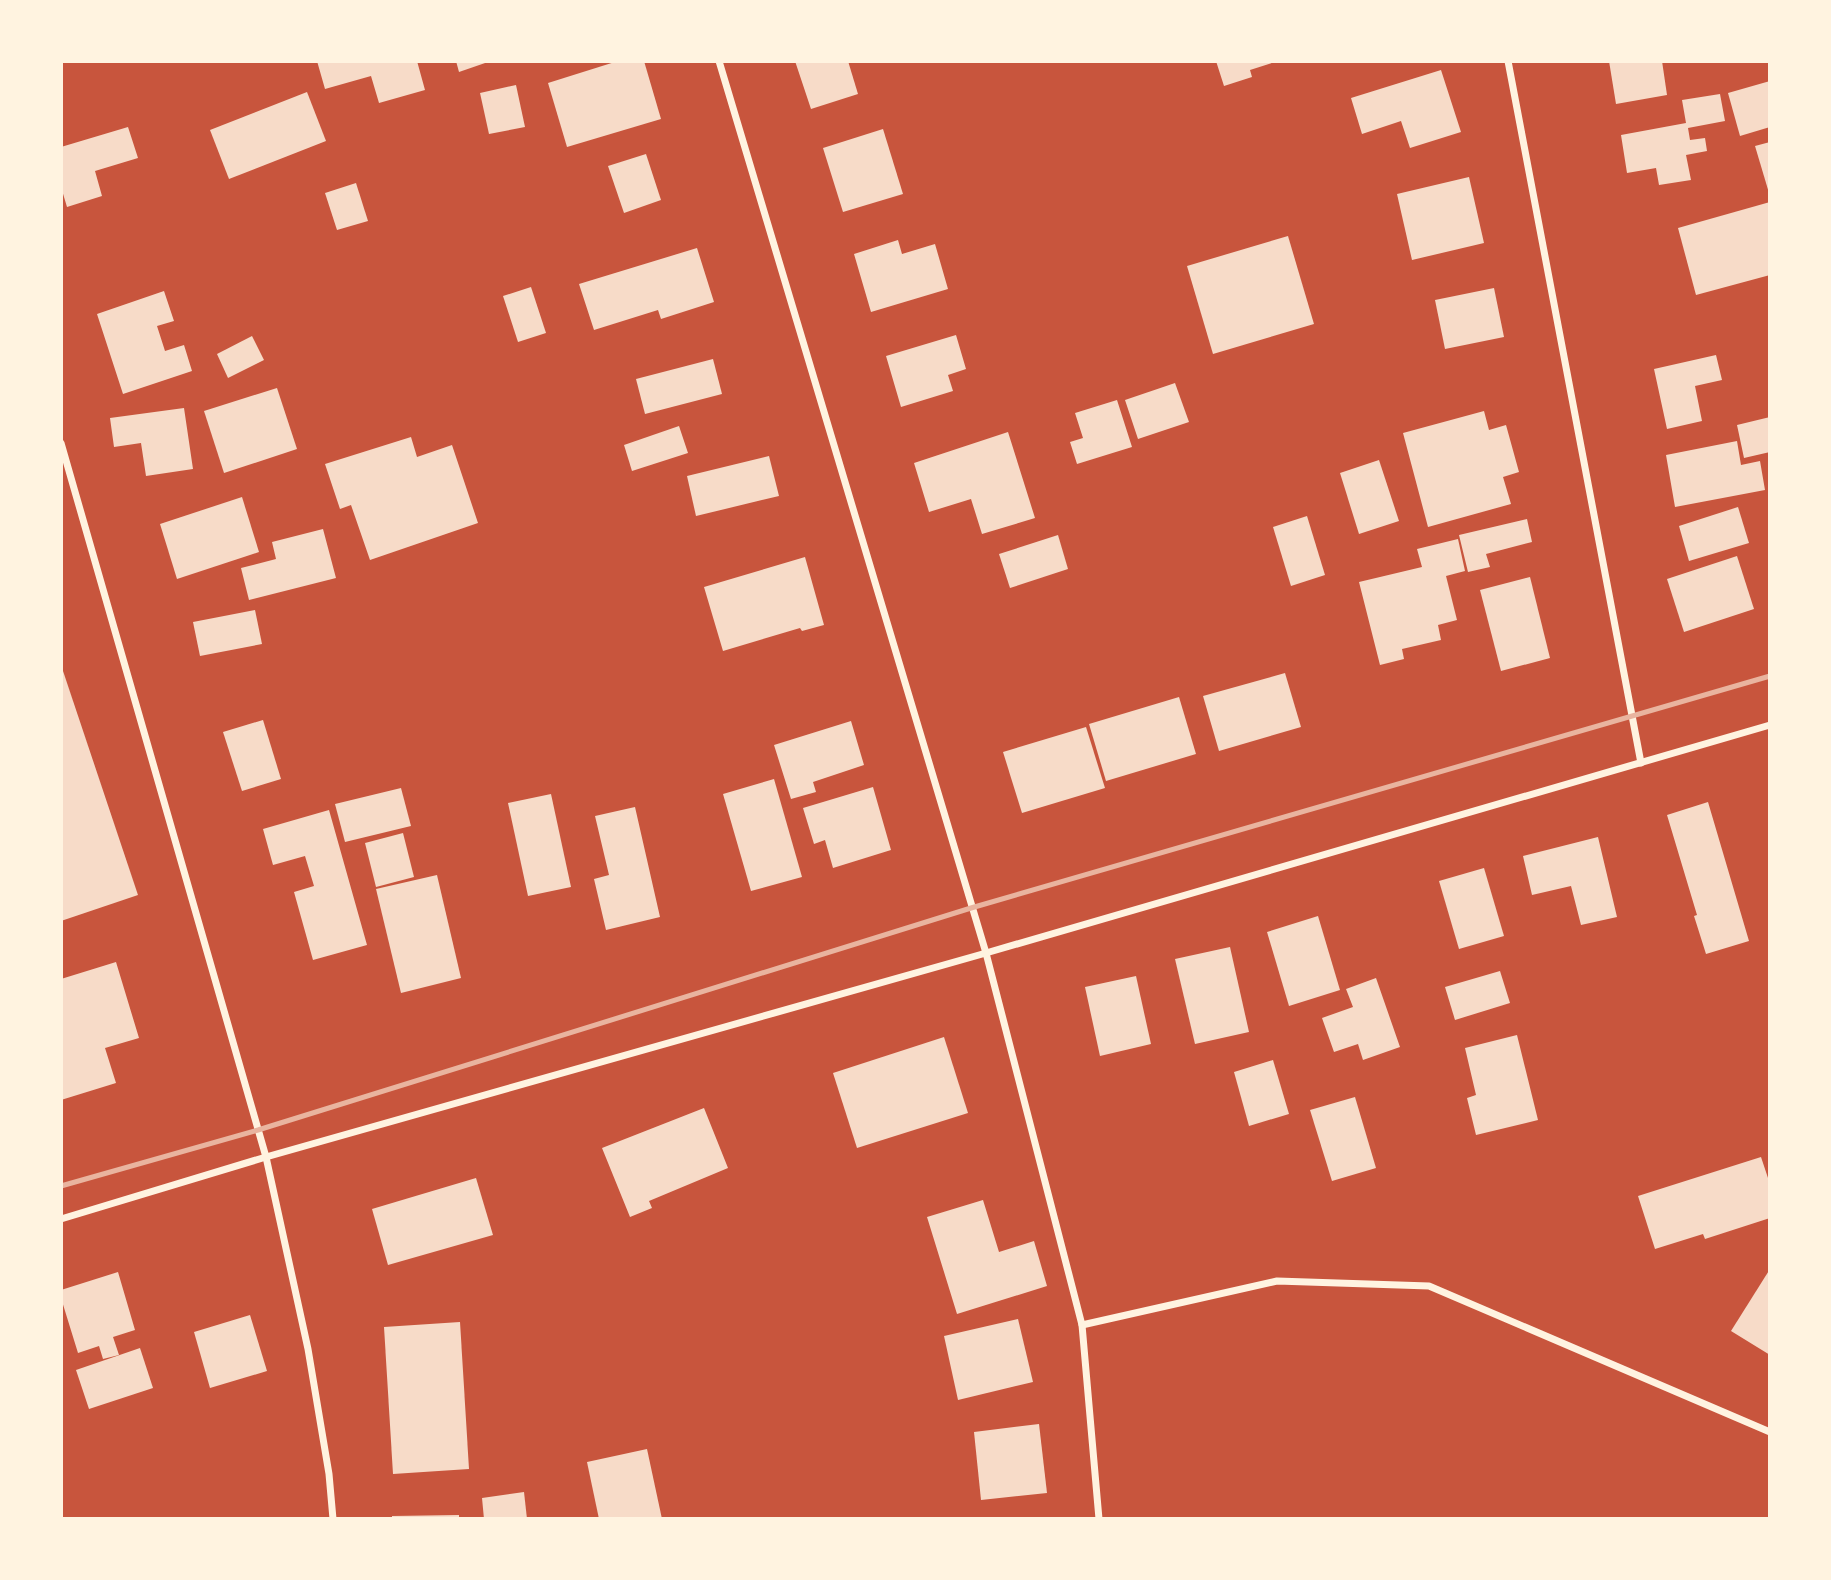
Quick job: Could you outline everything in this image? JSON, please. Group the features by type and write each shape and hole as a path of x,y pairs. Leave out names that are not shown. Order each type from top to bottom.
{"street":[{"path":"719,61 986,953 1082,1325 1099,1519"},
{"path":"1508,61 1641,762"},
{"path":"61,443 266,1157 308,1349 329,1474 333,1519"},
{"path":"61,1219 266,1157 986,953 1770,725"},
{"path":"1082,1325 1277,1281 1429,1286 1770,1432"}],"building":[{"path":"317,61 417,61 425,90 379,103 371,76 325,89"},
{"path":"456,61 488,61 488,62 459,72"},
{"path":"618,61 644,61 661,119 567,147 548,83"},
{"path":"795,61 848,61 858,94 811,109"},
{"path":"1216,61 1275,62 1250,70 1252,77 1224,86"},
{"path":"1609,61 1662,61 1667,95 1616,104"},
{"path":"1441,70 1461,132 1410,148 1401,121 1362,134 1351,98"},
{"path":"1770,81 1770,127 1740,136 1728,93"},
{"path":"516,85 525,127 489,134 480,93"},
{"path":"307,92 326,141 229,179 210,130"},
{"path":"1720,94 1725,121 1688,128 1690,140 1705,138 1707,151 1686,155 1691,180 1659,185 1656,168 1627,173 1621,135 1686,123 1682,100"},
{"path":"128,127 138,158 95,171 102,196 67,207 61,187 61,147"},
{"path":"883,129 903,194 843,212 823,148"},
{"path":"1770,142 1770,193 1769,193 1755,146"},
{"path":"646,154 661,200 624,213 608,166"},
{"path":"1469,177 1484,243 1412,260 1397,194"},
{"path":"356,183 368,221 337,230 325,193"},
{"path":"1770,202 1770,275 1696,295 1678,228"},
{"path":"1288,236 1314,324 1213,354 1187,266"},
{"path":"898,240 902,254 935,244 948,289 871,312 854,254"},
{"path":"697,248 714,302 661,319 658,310 594,330 579,284"},
{"path":"531,287 546,333 518,342 503,296"},
{"path":"1494,288 1504,337 1445,349 1435,300"},
{"path":"164,291 174,321 157,326 165,351 184,345 192,371 123,394 97,314"},
{"path":"956,335 966,369 948,375 953,391 901,407 886,356"},
{"path":"252,336 264,360 228,378 217,354"},
{"path":"1716,355 1722,380 1695,386 1702,421 1667,429 1654,369"},
{"path":"713,359 722,394 645,414 636,379"},
{"path":"1175,383 1189,422 1138,439 1125,400"},
{"path":"277,388 297,449 224,473 204,411"},
{"path":"1117,400 1132,447 1077,464 1070,442 1083,438 1075,413"},
{"path":"184,408 193,469 146,476 141,443 114,447 110,418"},
{"path":"1484,411 1489,430 1506,425 1519,472 1503,477 1511,504 1428,527 1403,433"},
{"path":"1770,417 1770,452 1744,458 1737,425"},
{"path":"679,426 688,453 632,471 624,445"},
{"path":"1008,432 1035,518 982,534 971,499 929,512 914,463"},
{"path":"411,437 417,457 452,445 478,523 370,560 351,505 340,509 325,464"},
{"path":"1737,441 1741,465 1760,461 1765,490 1675,507 1666,455"},
{"path":"769,456 779,496 696,516 687,476"},
{"path":"1379,460 1399,521 1359,534 1340,473"},
{"path":"242,497 259,552 177,579 160,524"},
{"path":"1738,507 1749,543 1689,561 1679,526"},
{"path":"1307,516 1325,575 1291,586 1273,527"},
{"path":"1527,519 1532,542 1486,554 1490,567 1468,572 1459,535"},
{"path":"323,529 336,578 249,600 241,568 276,559 272,542"},
{"path":"1058,535 1068,569 1010,588 999,554"},
{"path":"1458,539 1465,571 1446,576 1457,620 1438,625 1441,640 1402,649 1404,659 1380,665 1359,582 1422,567 1417,549"},
{"path":"1737,556 1754,609 1684,632 1667,579"},
{"path":"805,557 824,625 802,631 800,628 723,651 704,587"},
{"path":"1530,577 1550,658 1501,671 1480,590"},
{"path":"255,610 262,644 200,656 193,622"},
{"path":"61,665 138,895 61,921"},
{"path":"1285,673 1301,727 1219,751 1203,696"},
{"path":"1179,697 1196,754 1106,781 1089,724"},
{"path":"263,720 281,779 242,791 223,732"},
{"path":"851,721 864,765 813,782 816,792 791,799 774,745"},
{"path":"1086,727 1105,788 1022,813 1003,752"},
{"path":"774,779 802,877 751,891 723,794"},
{"path":"873,787 891,850 833,868 825,840 814,844 803,808"},
{"path":"401,788 411,826 345,842 335,804"},
{"path":"551,794 571,887 528,896 508,803"},
{"path":"1708,802 1749,941 1706,954 1667,815"},
{"path":"635,807 660,917 606,930 594,879 609,875 595,816"},
{"path":"329,810 367,945 313,960 294,892 314,886 305,856 273,865 263,829"},
{"path":"403,833 414,877 376,887 365,843"},
{"path":"1598,837 1617,917 1581,925 1571,886 1532,895 1523,856"},
{"path":"1484,868 1504,936 1459,949 1439,881"},
{"path":"437,875 461,978 401,993 376,889"},
{"path":"1318,916 1340,990 1289,1006 1267,932"},
{"path":"1230,947 1249,1032 1195,1044 1175,959"},
{"path":"116,962 139,1038 105,1048 116,1083 61,1100 61,979"},
{"path":"1500,971 1510,1003 1455,1020 1445,987"},
{"path":"1136,976 1151,1044 1100,1056 1085,987"},
{"path":"1376,978 1400,1047 1363,1060 1358,1044 1334,1052 1322,1018 1353,1007 1346,989"},
{"path":"1517,1035 1538,1120 1476,1135 1467,1098 1476,1095 1465,1048"},
{"path":"944,1037 968,1113 857,1148 833,1073"},
{"path":"1273,1060 1289,1114 1249,1126 1234,1072"},
{"path":"1355,1097 1376,1168 1332,1181 1310,1110"},
{"path":"704,1108 728,1168 649,1201 652,1208 630,1217 602,1148"},
{"path":"1761,1157 1770,1184 1770,1218 1705,1239 1703,1234 1655,1249 1638,1196"},
{"path":"476,1178 493,1235 388,1265 372,1209"},
{"path":"983,1200 999,1252 1034,1241 1047,1286 957,1314 927,1217"},
{"path":"1770,1269 1770,1355 1731,1331"},
{"path":"118,1272 135,1330 113,1337 119,1355 103,1359 99,1346 78,1353 61,1290"},
{"path":"250,1315 267,1371 210,1388 194,1332"},
{"path":"1018,1319 1033,1382 958,1400 944,1336"},
{"path":"460,1322 469,1469 393,1474 384,1327"},
{"path":"140,1348 153,1388 89,1409 76,1370"},
{"path":"1039,1424 1047,1493 981,1500 974,1432"},
{"path":"647,1449 662,1519 599,1519 587,1462"},
{"path":"524,1492 527,1519 484,1519 482,1498"},
{"path":"459,1515 459,1519 392,1519 392,1516"}],"railway":[{"path":"61,1186 258,1130 971,908 1770,676"}]}
